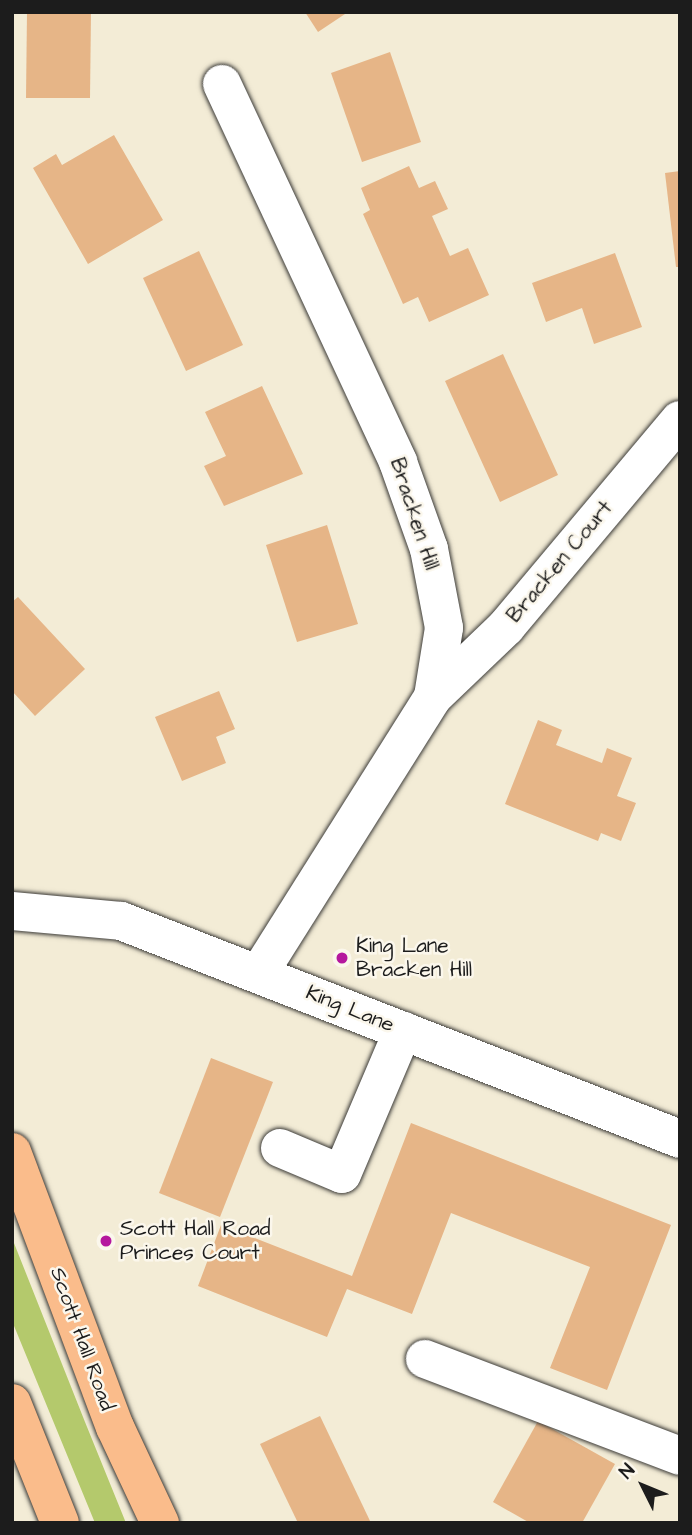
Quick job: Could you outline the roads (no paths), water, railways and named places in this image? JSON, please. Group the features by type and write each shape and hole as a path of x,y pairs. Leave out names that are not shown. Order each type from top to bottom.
{"highway":[{"name":"Scott Hall Road","path":"12,1152 115,1427 160,1523"},
{"path":"12,1403 61,1523"}],"street":[{"name":"Bracken Hill","path":"222,84 398,462 429,549 444,628 433,697 259,973"},
{"name":"Bracken Court","path":"433,697 506,627 680,421"},
{"name":"King Lane","path":"12,911 121,921 680,1139"},
{"path":"280,1148 342,1174 403,1030"},
{"path":"425,1359 680,1456"}],"place":[{"name":"King Lane Bracken Hill","path":"342,958"},
{"name":"Scott Hall Road Princes Court","path":"106,1241"}]}
